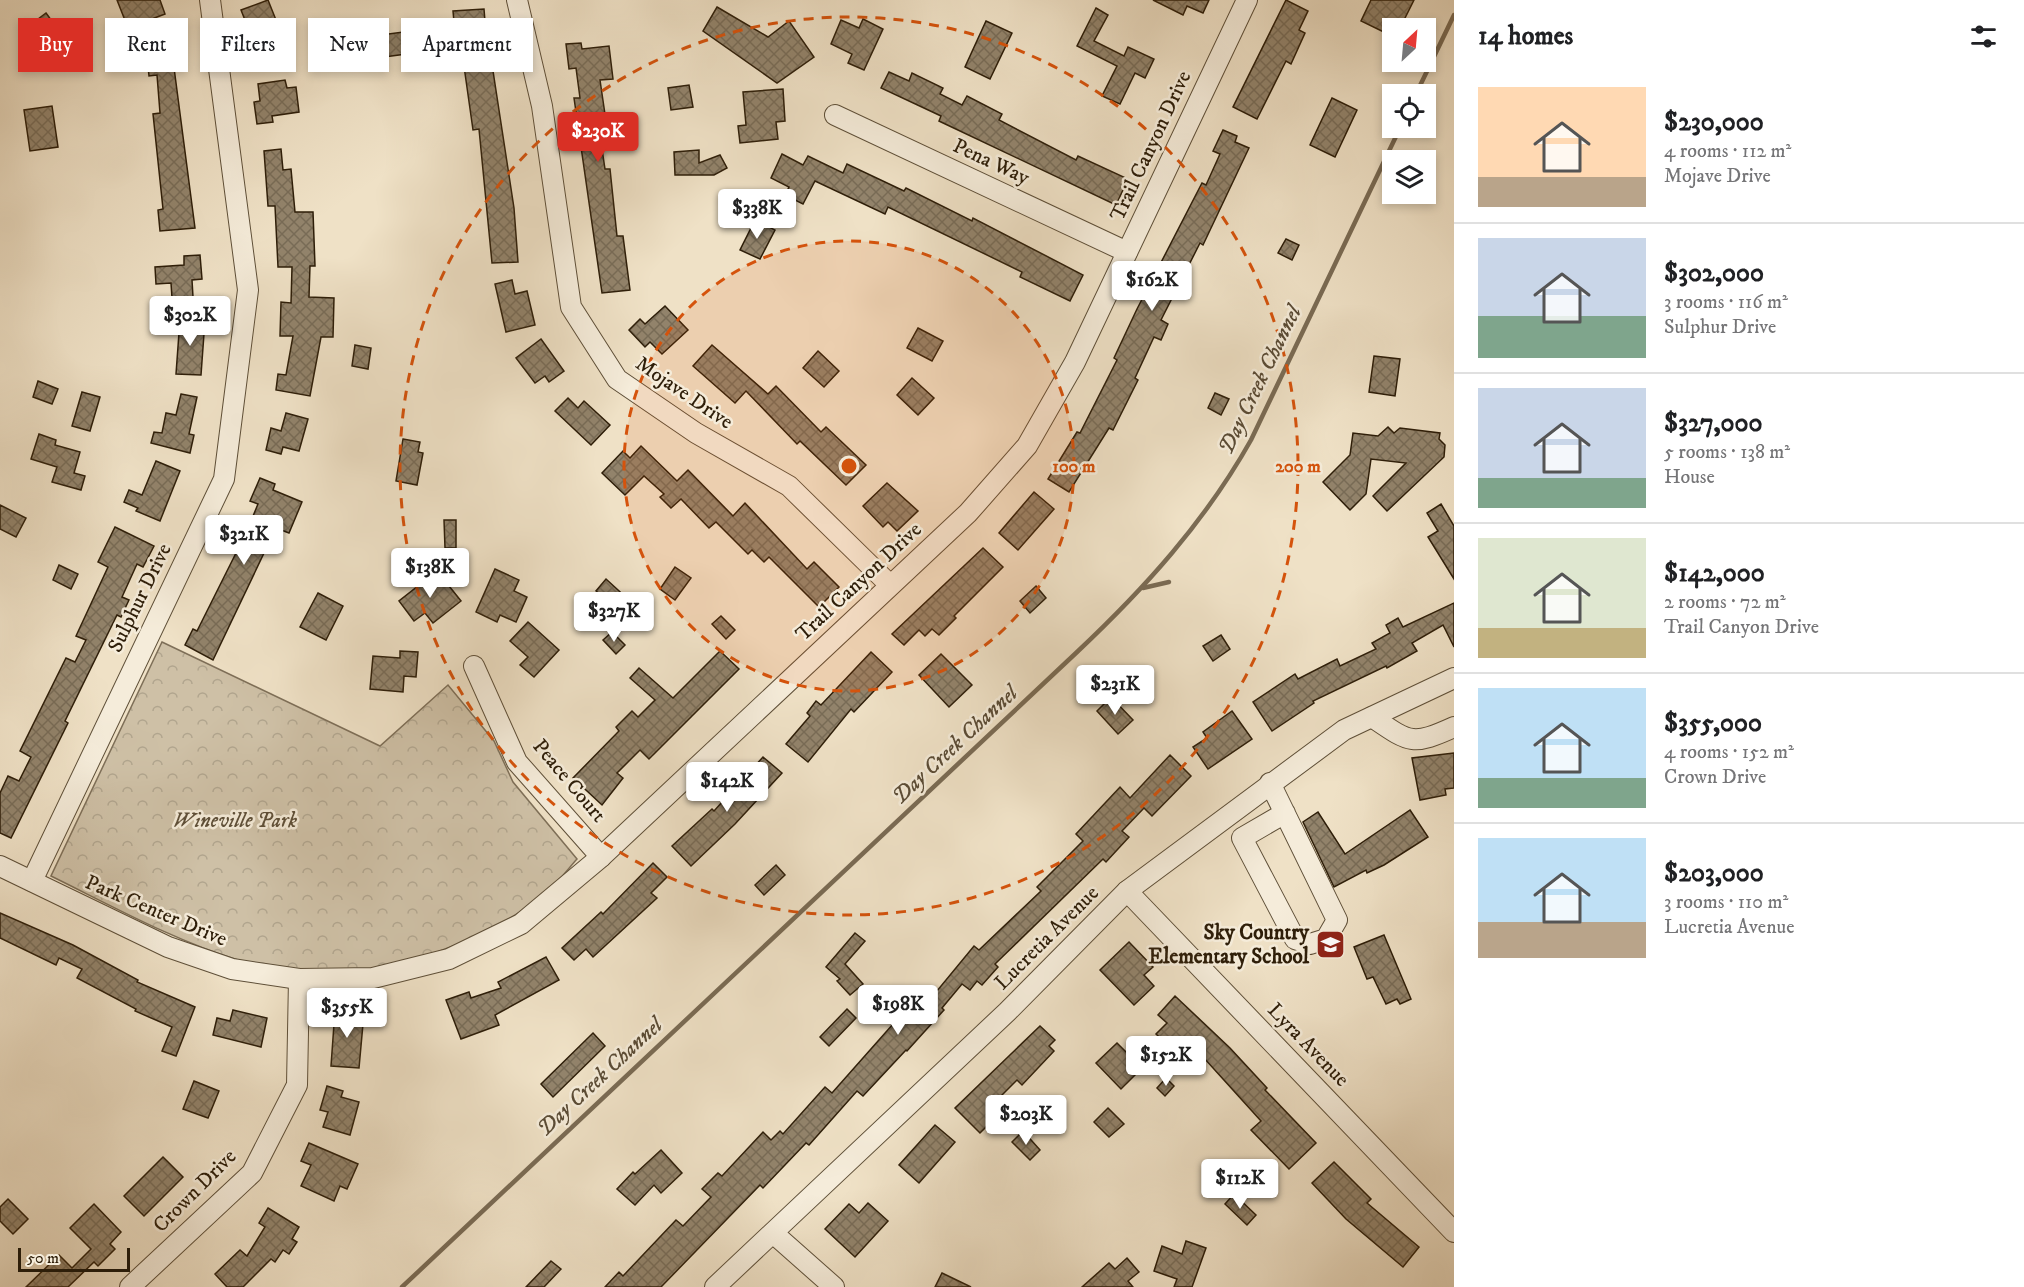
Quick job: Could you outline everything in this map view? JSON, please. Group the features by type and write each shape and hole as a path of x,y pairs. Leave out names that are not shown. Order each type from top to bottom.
{"street":[{"name":"Sulphur Drive","path":"32,881 224,479 249,290 212,0"},
{"name":"Mojave Drive","path":"517,0 542,106 571,307 617,379 696,433 789,486 890,585"},
{"name":"Trail Canyon Drive","path":"299,979 373,978 449,959 521,924 602,857 968,513 1027,446 1075,362 1247,0"},
{"name":"Pena Way","path":"835,116 1127,252"},
{"name":"Peace Court","path":"474,666 517,762 602,857"},
{"name":"Lucretia Avenue","path":"715,1287 1007,1012 1127,891 1344,730 1454,678"},
{"path":"1372,717 1395,732 1413,740 1424,740 1454,727"},
{"path":"1270,783 1285,813 1337,920 1326,939 1310,944 1295,939 1242,838 1285,813"},
{"name":"Park Center Drive","path":"0,866 168,947 232,969 299,979"},
{"name":"Lyra Avenue","path":"1127,891 1452,1227"},
{"name":"Crown Drive","path":"130,1287 252,1173 297,1085 299,979"},
{"path":"773,1233 834,1287"}],"green space":[{"name":"Wineville Park","path":"162,642 380,746 448,685 494,741 513,782 577,859 549,890 490,930 419,958 382,967 345,972 308,973 255,966 166,933 51,876"}],"building":[{"path":"117,0 160,0 165,14 154,18 124,18"},
{"path":"268,0 275,18 244,18 241,10"},
{"path":"1153,0 1209,0 1203,13 1187,6 1183,15"},
{"path":"1286,0 1308,11 1299,30 1305,33 1291,64 1286,61 1257,119 1233,107"},
{"path":"1371,0 1414,0 1405,18 1382,18 1382,31 1361,21"},
{"path":"717,7 768,37 789,21 814,57 777,83 703,31"},
{"path":"1096,8 1108,15 1094,41 1124,56 1128,47 1154,59 1145,78 1135,73 1120,104 1102,96 1117,66 1077,46"},
{"path":"484,9 485,18 454,18 453,11"},
{"path":"46,13 50,18 39,18"},
{"path":"863,19 883,29 864,70 848,63 852,54 831,44 841,20 859,28"},
{"path":"986,21 1012,33 990,79 965,67"},
{"path":"401,32 401,55 389,56 389,34"},
{"path":"581,43 582,49 609,46 613,79 600,80 607,128 599,129 605,169 610,169 617,236 623,236 630,290 602,293 574,98 580,98 576,68 569,69 566,44"},
{"path":"149,72 175,72 195,228 160,231 158,210 163,209 153,114 160,113 157,75 149,76"},
{"path":"465,72 493,72 514,208 518,262 492,263 479,129 473,130"},
{"path":"889,72 909,81 912,73 943,88 940,94 962,105 967,96 1002,114 999,120 1076,160 1078,156 1128,179 1116,205 939,121 941,116 881,88"},
{"path":"285,80 287,88 296,87 299,112 272,116 273,122 257,124 254,102 260,101 258,84"},
{"path":"689,85 693,107 671,110 668,88"},
{"path":"783,89 785,121 776,122 778,139 740,143 738,126 746,125 743,92"},
{"path":"1332,98 1357,110 1335,157 1310,145"},
{"path":"52,106 58,147 30,151 24,110"},
{"path":"1223,130 1237,136 1235,142 1249,148 1203,245 1200,243 1161,320 1168,324 1161,340 1154,337 1135,378 1138,380 1113,430 1109,428 1069,492 1048,479 1077,432 1080,433 1117,360 1114,358 1137,309 1202,183 1206,185 1220,154 1213,151"},
{"path":"281,149 283,170 291,169 295,212 313,212 315,266 310,266 309,297 334,298 333,337 321,337 310,396 276,390 278,374 286,375 293,336 280,336 281,302 291,303 292,267 278,267 275,206 268,206 264,151"},
{"path":"699,150 699,163 720,155 727,168 714,175 675,175 674,152"},
{"path":"782,154 803,165 808,156 843,173 847,164 904,191 906,188 972,221 973,218 1083,275 1070,301 1020,277 1022,272 888,207 885,214 815,181 803,204 785,195 789,187 771,178"},
{"path":"755,220 775,230 760,259 740,250"},
{"path":"1286,239 1299,245 1292,260 1278,253"},
{"path":"200,255 202,279 192,280 193,297 172,298 171,283 156,284 155,267 184,265 184,256"},
{"path":"512,280 515,294 527,291 535,325 506,332 495,284"},
{"path":"665,306 688,330 662,354 650,342 645,347 629,330 640,319 645,324"},
{"path":"180,319 205,320 201,375 176,374"},
{"path":"918,328 943,341 932,361 907,348"},
{"path":"541,339 564,371 549,382 545,376 535,383 516,358"},
{"path":"355,345 371,348 368,369 352,366"},
{"path":"712,345 768,394 776,386 821,432 826,427 866,465 846,485 800,441 797,444 746,391 735,403 693,366"},
{"path":"818,351 839,371 824,387 803,368"},
{"path":"1374,356 1400,359 1395,396 1369,392"},
{"path":"912,378 934,398 918,415 897,395"},
{"path":"38,381 58,389 52,404 33,397"},
{"path":"82,392 100,397 90,431 72,426"},
{"path":"1215,393 1229,399 1221,415 1208,408"},
{"path":"181,394 197,397 189,434 194,435 190,453 151,443 154,432 162,433 166,413 176,415"},
{"path":"568,398 578,408 584,401 610,425 591,445 555,411"},
{"path":"286,413 308,419 299,451 283,447 281,454 266,450 271,428 281,431"},
{"path":"1388,427 1394,433 1400,428 1440,433 1439,439 1445,445 1444,457 1387,511 1373,496 1406,463 1371,459 1366,494 1350,510 1323,482 1350,455 1353,433 1378,436"},
{"path":"39,434 56,440 55,445 80,452 74,473 85,476 81,490 52,482 57,467 31,459"},
{"path":"403,439 420,442 418,452 423,453 417,485 396,481"},
{"path":"641,446 677,481 688,470 733,516 745,503 807,569 814,562 839,587 819,607 769,557 764,562 752,550 748,554 716,522 709,528 681,499 671,508 660,497 664,494 644,476 625,495 602,473 623,451 630,458"},
{"path":"156,461 180,471 160,521 136,511 138,508 124,502 129,490 142,495"},
{"path":"260,478 275,484 273,490 302,502 289,533 276,528 213,660 185,645 193,629 197,631 246,533 258,504 250,501"},
{"path":"887,483 918,511 897,531 888,522 883,527 863,506"},
{"path":"1034,492 1054,509 1018,550 999,533"},
{"path":"1441,504 1454,526 1454,579 1428,537 1438,531 1427,513"},
{"path":"0,505 26,518 16,537 0,529"},
{"path":"444,520 456,520 456,548 445,548"},
{"path":"115,527 154,546 143,567 137,564 122,597 129,600 121,617 117,615 65,721 68,723 11,838 0,833 0,793 8,776 19,781 31,757 20,751 66,658 75,662 86,640 76,636 108,567 98,562"},
{"path":"983,548 1003,567 954,616 956,618 939,635 932,629 925,636 919,630 904,645 892,634"},
{"path":"59,565 78,574 71,589 53,580"},
{"path":"675,567 691,578 675,600 660,589"},
{"path":"495,569 519,580 514,591 527,597 516,622 500,615 497,622 476,612"},
{"path":"437,571 461,601 433,623 425,613 414,621 399,601"},
{"path":"606,579 630,601 611,620 601,609 609,601 596,591"},
{"path":"1036,586 1046,598 1030,613 1020,601"},
{"path":"318,593 343,606 326,640 300,627"},
{"path":"1454,603 1454,647 1443,625 1412,643 1417,651 1387,668 1386,666 1313,701 1314,703 1272,731 1253,702 1295,674 1298,679 1337,659 1340,666 1376,649 1372,643 1390,633 1386,625 1398,618 1403,627"},
{"path":"721,616 735,630 726,639 712,624"},
{"path":"528,622 559,650 534,677 520,665 528,657 510,641"},
{"path":"612,632 625,645 616,654 603,640"},
{"path":"1221,635 1230,649 1213,661 1203,646"},
{"path":"400,651 418,652 416,677 404,676 403,692 370,689 373,656 400,658"},
{"path":"720,651 739,669 649,759 640,750 617,773 623,778 602,805 573,778 619,731 616,727 632,711 638,717 655,700 630,678 639,668 673,698"},
{"path":"871,652 892,672 854,712 851,709 808,762 786,744 810,716 807,713 816,701 821,705"},
{"path":"941,654 972,685 949,707 919,675"},
{"path":"1111,697 1133,720 1118,734 1097,711"},
{"path":"1232,711 1252,739 1208,769 1193,747 1207,738 1203,732"},
{"path":"1454,753 1454,788 1445,789 1446,795 1420,800 1412,758"},
{"path":"1170,755 1191,776 1152,816 1144,808 1122,831 1129,837 1106,862 1103,859 995,964 998,967 982,985 977,981 970,990 962,984 942,1008 944,1010 863,1096 857,1091 809,1145 806,1143 763,1188 760,1185 661,1287 605,1287 619,1272 623,1276 676,1220 683,1226 711,1197 702,1189 718,1173 722,1176 763,1132 771,1140 780,1131 783,1134 825,1087 832,1093 909,1006 918,1014 974,946 979,950 1041,891 1037,887 1083,841 1076,834 1120,787 1130,798"},
{"path":"763,757 782,773 735,824 691,866 672,846 712,809 714,811"},
{"path":"1410,810 1428,837 1384,865 1367,873 1366,870 1334,887 1303,822 1318,812 1345,854"},
{"path":"653,863 667,877 651,893 657,898 593,957 586,949 574,960 562,948 601,912 603,914"},
{"path":"776,865 785,875 764,895 755,885"},
{"path":"0,913 73,945 138,980 137,982 195,1007 176,1056 162,1051 172,1027 135,1011 136,1009 77,978 82,969 59,958 56,965 0,938"},
{"path":"855,933 865,941 845,964 863,984 850,995 837,981 840,979 826,967"},
{"path":"1384,935 1411,999 1400,1004 1397,999 1386,1004 1373,977 1367,979 1354,947"},
{"path":"1129,942 1153,967 1144,975 1154,986 1134,1005 1100,970"},
{"path":"546,957 559,980 495,1015 499,1025 461,1039 446,1000 469,992 471,998 501,988 498,982"},
{"path":"1175,996 1230,1048 1267,1088 1265,1090 1316,1143 1289,1169 1251,1130 1261,1121 1204,1058 1193,1069 1156,1034 1167,1023 1158,1015"},
{"path":"847,1009 856,1018 829,1046 820,1037"},
{"path":"233,1010 267,1018 261,1047 213,1035 217,1018 230,1021"},
{"path":"335,1010 364,1013 359,1068 331,1066"},
{"path":"1040,1026 1055,1040 1049,1046 1054,1051 1022,1085 1017,1080 988,1109 996,1117 980,1133 955,1108"},
{"path":"593,1033 605,1046 553,1097 541,1084"},
{"path":"1117,1043 1142,1068 1121,1089 1096,1063"},
{"path":"1166,1078 1174,1086 1165,1096 1157,1088"},
{"path":"194,1081 219,1091 208,1118 183,1109"},
{"path":"327,1086 343,1091 341,1097 359,1102 350,1135 323,1127 328,1112 320,1110"},
{"path":"1108,1108 1124,1124 1109,1137 1094,1122"},
{"path":"935,1125 955,1142 919,1183 899,1165"},
{"path":"1023,1131 1040,1150 1030,1160 1012,1142"},
{"path":"309,1143 358,1164 347,1189 340,1186 334,1201 301,1186 311,1165 301,1161"},
{"path":"661,1150 682,1173 661,1193 654,1185 635,1205 617,1189 633,1172 635,1174"},
{"path":"163,1157 183,1177 144,1216 124,1196"},
{"path":"1334,1162 1371,1199 1367,1203 1419,1247 1403,1267 1346,1219 1312,1183"},
{"path":"1234,1194 1256,1215 1247,1225 1225,1204"},
{"path":"8,1199 28,1219 13,1234 0,1221 0,1207"},
{"path":"868,1203 888,1221 855,1257 825,1229 849,1204 859,1213"},
{"path":"94,1204 121,1232 110,1244 115,1249 98,1266 94,1262 68,1287 26,1287 59,1255 72,1268 91,1249 70,1228"},
{"path":"268,1208 299,1227 292,1239 297,1242 289,1254 283,1250 275,1262 271,1259 243,1287 227,1287 215,1274 240,1250 247,1256 265,1227 259,1223"},
{"path":"1186,1241 1206,1248 1192,1287 1174,1287 1177,1279 1154,1271 1162,1246 1182,1254"},
{"path":"1127,1258 1139,1272 1128,1281 1133,1287 1082,1287 1109,1263 1115,1269"},
{"path":"551,1261 561,1269 544,1287 526,1287"},
{"path":"942,1273 971,1287 935,1287"}],"waterway":[{"name":"Day Creek Channel","path":"1421,84 1454,15"},
{"name":"Day Creek Channel","path":"402,1287 1076,653 1126,604 1172,553 1214,499 1251,440 1395,138"},
{"path":"1143,588 1169,582"}],"place":[{"name":"Sky Country Elementary School","path":"1330,945"}]}
